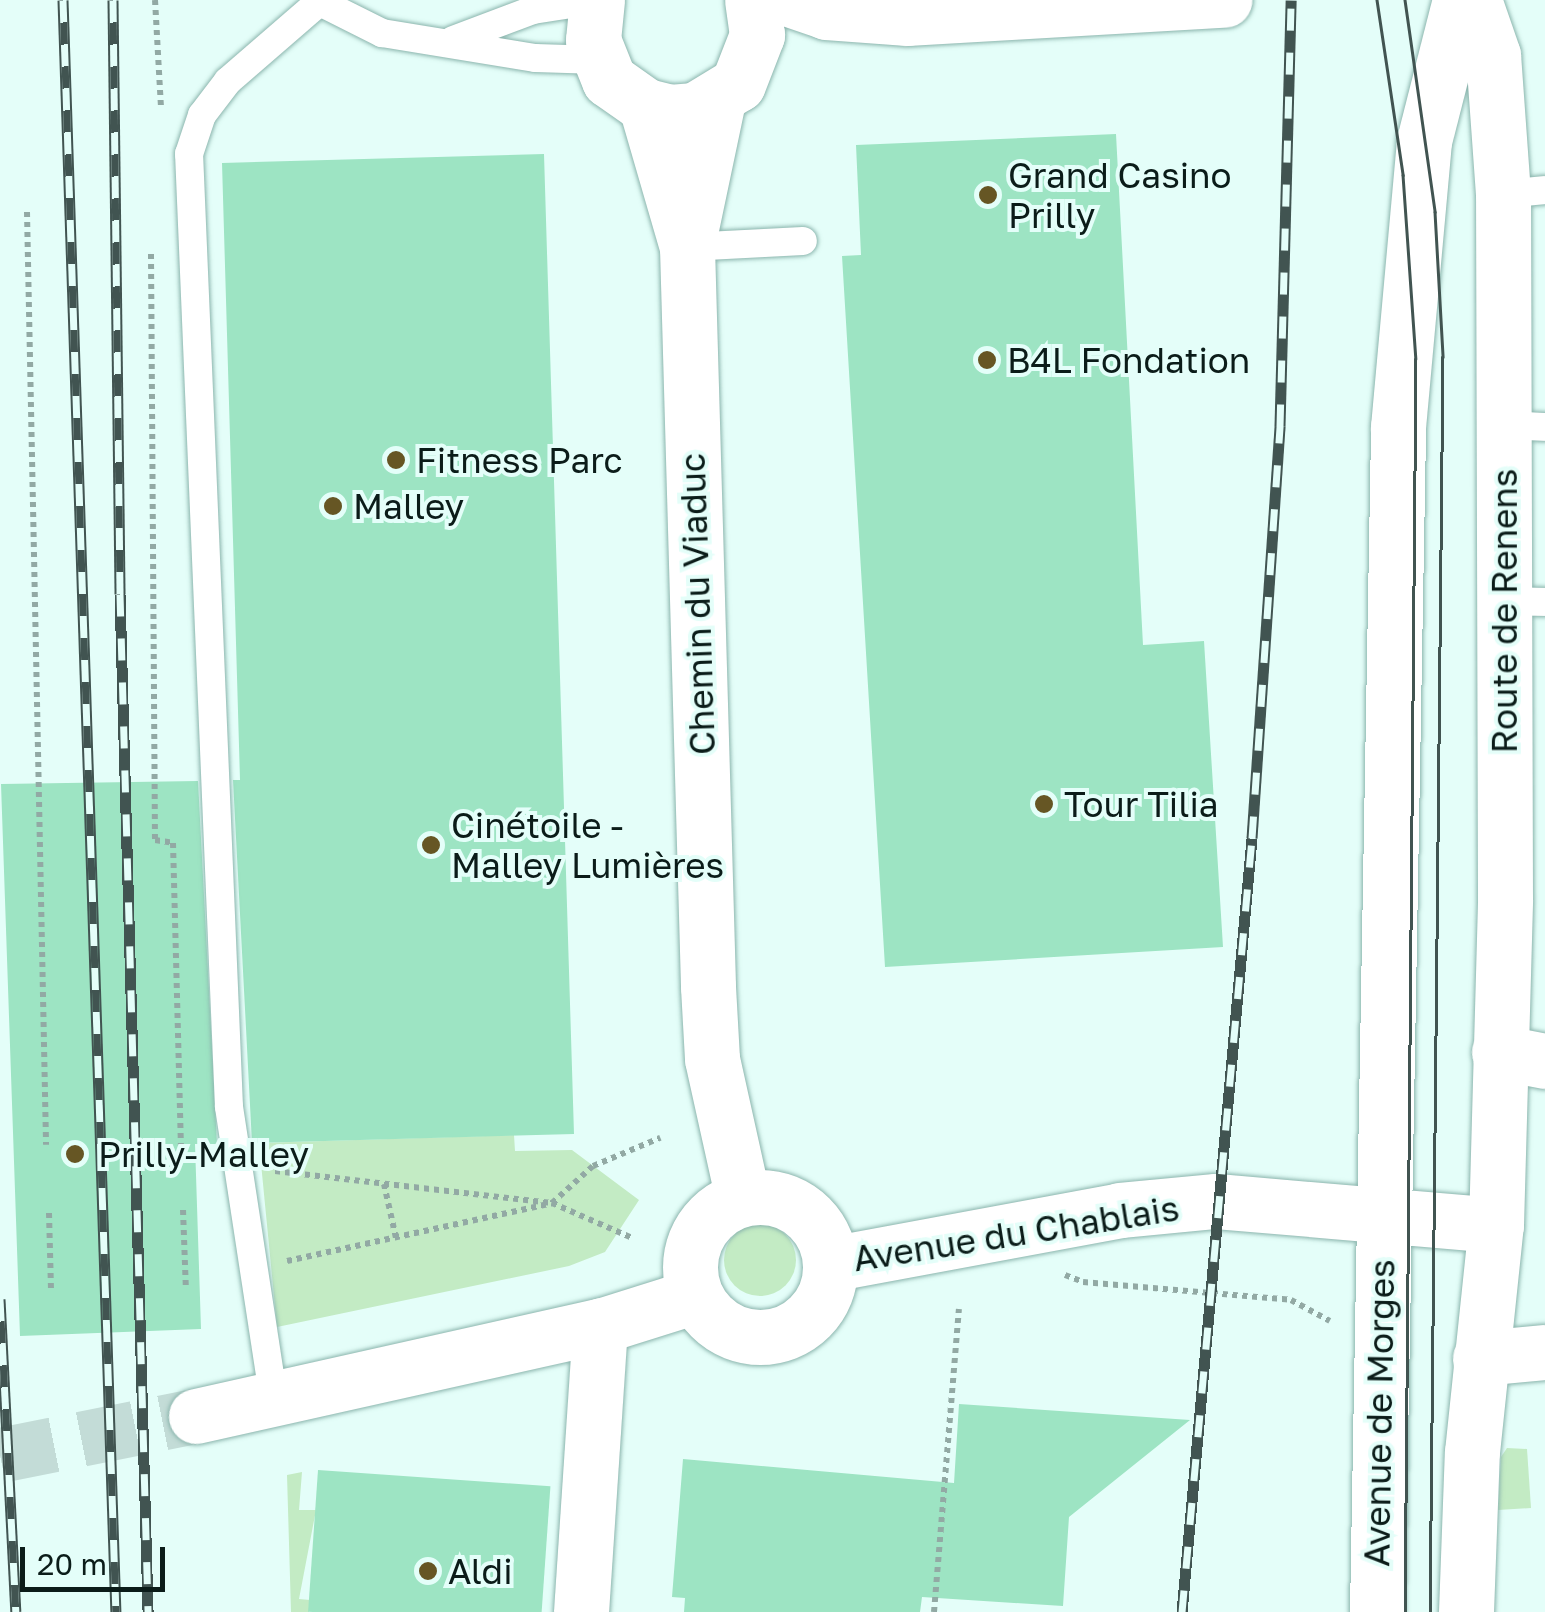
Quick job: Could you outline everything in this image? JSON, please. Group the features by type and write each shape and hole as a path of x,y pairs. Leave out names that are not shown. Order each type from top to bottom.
{"main road":[{"path":"597,0 593,40 609,80 646,106 670,112 735,80 809,6 908,18 1224,0"},
{"name":"Chemin du Viaduc","path":"687,246 735,80 758,34 752,0"},
{"path":"1381,1214 1388,1144 1382,1078 1398,427 1424,140 1460,0"},
{"name":"Route de Renens","path":"1474,0 1493,55 1524,192 1522,1057 1496,1225"},
{"name":"Chemin du Viaduc","path":"646,106 687,246 711,1041 743,1199"},
{"path":"743,1199 780,1199 803,1211 824,1239 830,1264 818,1308 798,1328 773,1337 725,1329 696,1296 689,1276 697,1234 711,1216 743,1199"},
{"name":"Avenue du Chablais","path":"830,1264 1120,1210 1216,1201 1496,1225"},
{"name":"Avenue de Morges","path":"1376,1612 1381,1214"},
{"path":"1466,1612 1480,1358 1496,1225"},
{"path":"196,1416 600,1326 696,1296"},
{"path":"582,1612 600,1326"},
{"path":"1480,1358 1545,1354"}],"lane":[{"path":"453,40 533,10 597,0"},
{"path":"274,1400 236,1167 228,1088 189,154 202,115 228,81 317,2 382,33 453,40 535,58 598,60"},
{"path":"687,246 803,240"}],"path":[{"path":"26,212 46,1145"},
{"path":"149,295 155,840 173,843 181,1147"},
{"path":"254,1269 552,1204 593,1166 660,1138"},
{"path":"236,1167 552,1204 632,1238"},
{"path":"384,1184 396,1238"},
{"path":"183,1210 186,1290"},
{"path":"49,1213 52,1292"},
{"path":"1083,1282 1291,1300 1336,1324"},
{"path":"934,1612 959,1309"}],"green space":[{"path":"514,1135 515,1151 572,1150 639,1200 605,1252 569,1266 277,1327 259,1143"},
{"path":"760,1224 774,1226 786,1234 794,1246 794,1274 786,1286 774,1294 760,1296 746,1294 734,1286 726,1274 724,1260 726,1246 734,1234 746,1226"},
{"path":"1507,1448 1527,1449 1531,1508 1498,1510 1501,1457"},
{"path":"302,1472 299,1510 316,1510 299,1599 310,1600 309,1612 291,1612 287,1475"}],"building":[{"path":"1116,134 1143,645 1204,641 1223,947 885,967 842,256 861,255 856,145"},
{"path":"544,154 574,1134 252,1143 233,780 240,780 222,163"},
{"path":"198,781 217,1144 195,1144 201,1329 20,1336 1,784"},
{"path":"959,1404 1190,1420 1069,1517 1063,1606 922,1597 920,1612 684,1612 685,1598 672,1597 683,1459 954,1483"},
{"name":"Aldi","path":"318,1470 550,1486 542,1612 308,1612"}],"tunnel":[{"path":"0,1455 196,1416"}],"tram line":[{"path":"1377,0 1403,175 1416,359 1405,1612"},
{"path":"1405,0 1435,212 1443,357 1430,1612"}],"railway":[{"path":"63,0 116,1612"},
{"path":"113,0 120,594 148,1612"},
{"path":"1182,1612 1252,838 1280,426 1291,0"},
{"path":"0,1299 16,1612"}],"place":[{"name":"Grand Casino Prilly","path":"988,195"},
{"name":"B4L Fondation","path":"987,360"},
{"name":"Fitness Parc","path":"396,460"},
{"name":"Malley","path":"333,506"},
{"name":"Tour Tilia","path":"1044,804"},
{"name":"Cinétoile - Malley Lumières","path":"431,845"},
{"name":"Prilly-Malley","path":"75,1154"},
{"name":"Aldi","path":"428,1571"}]}
